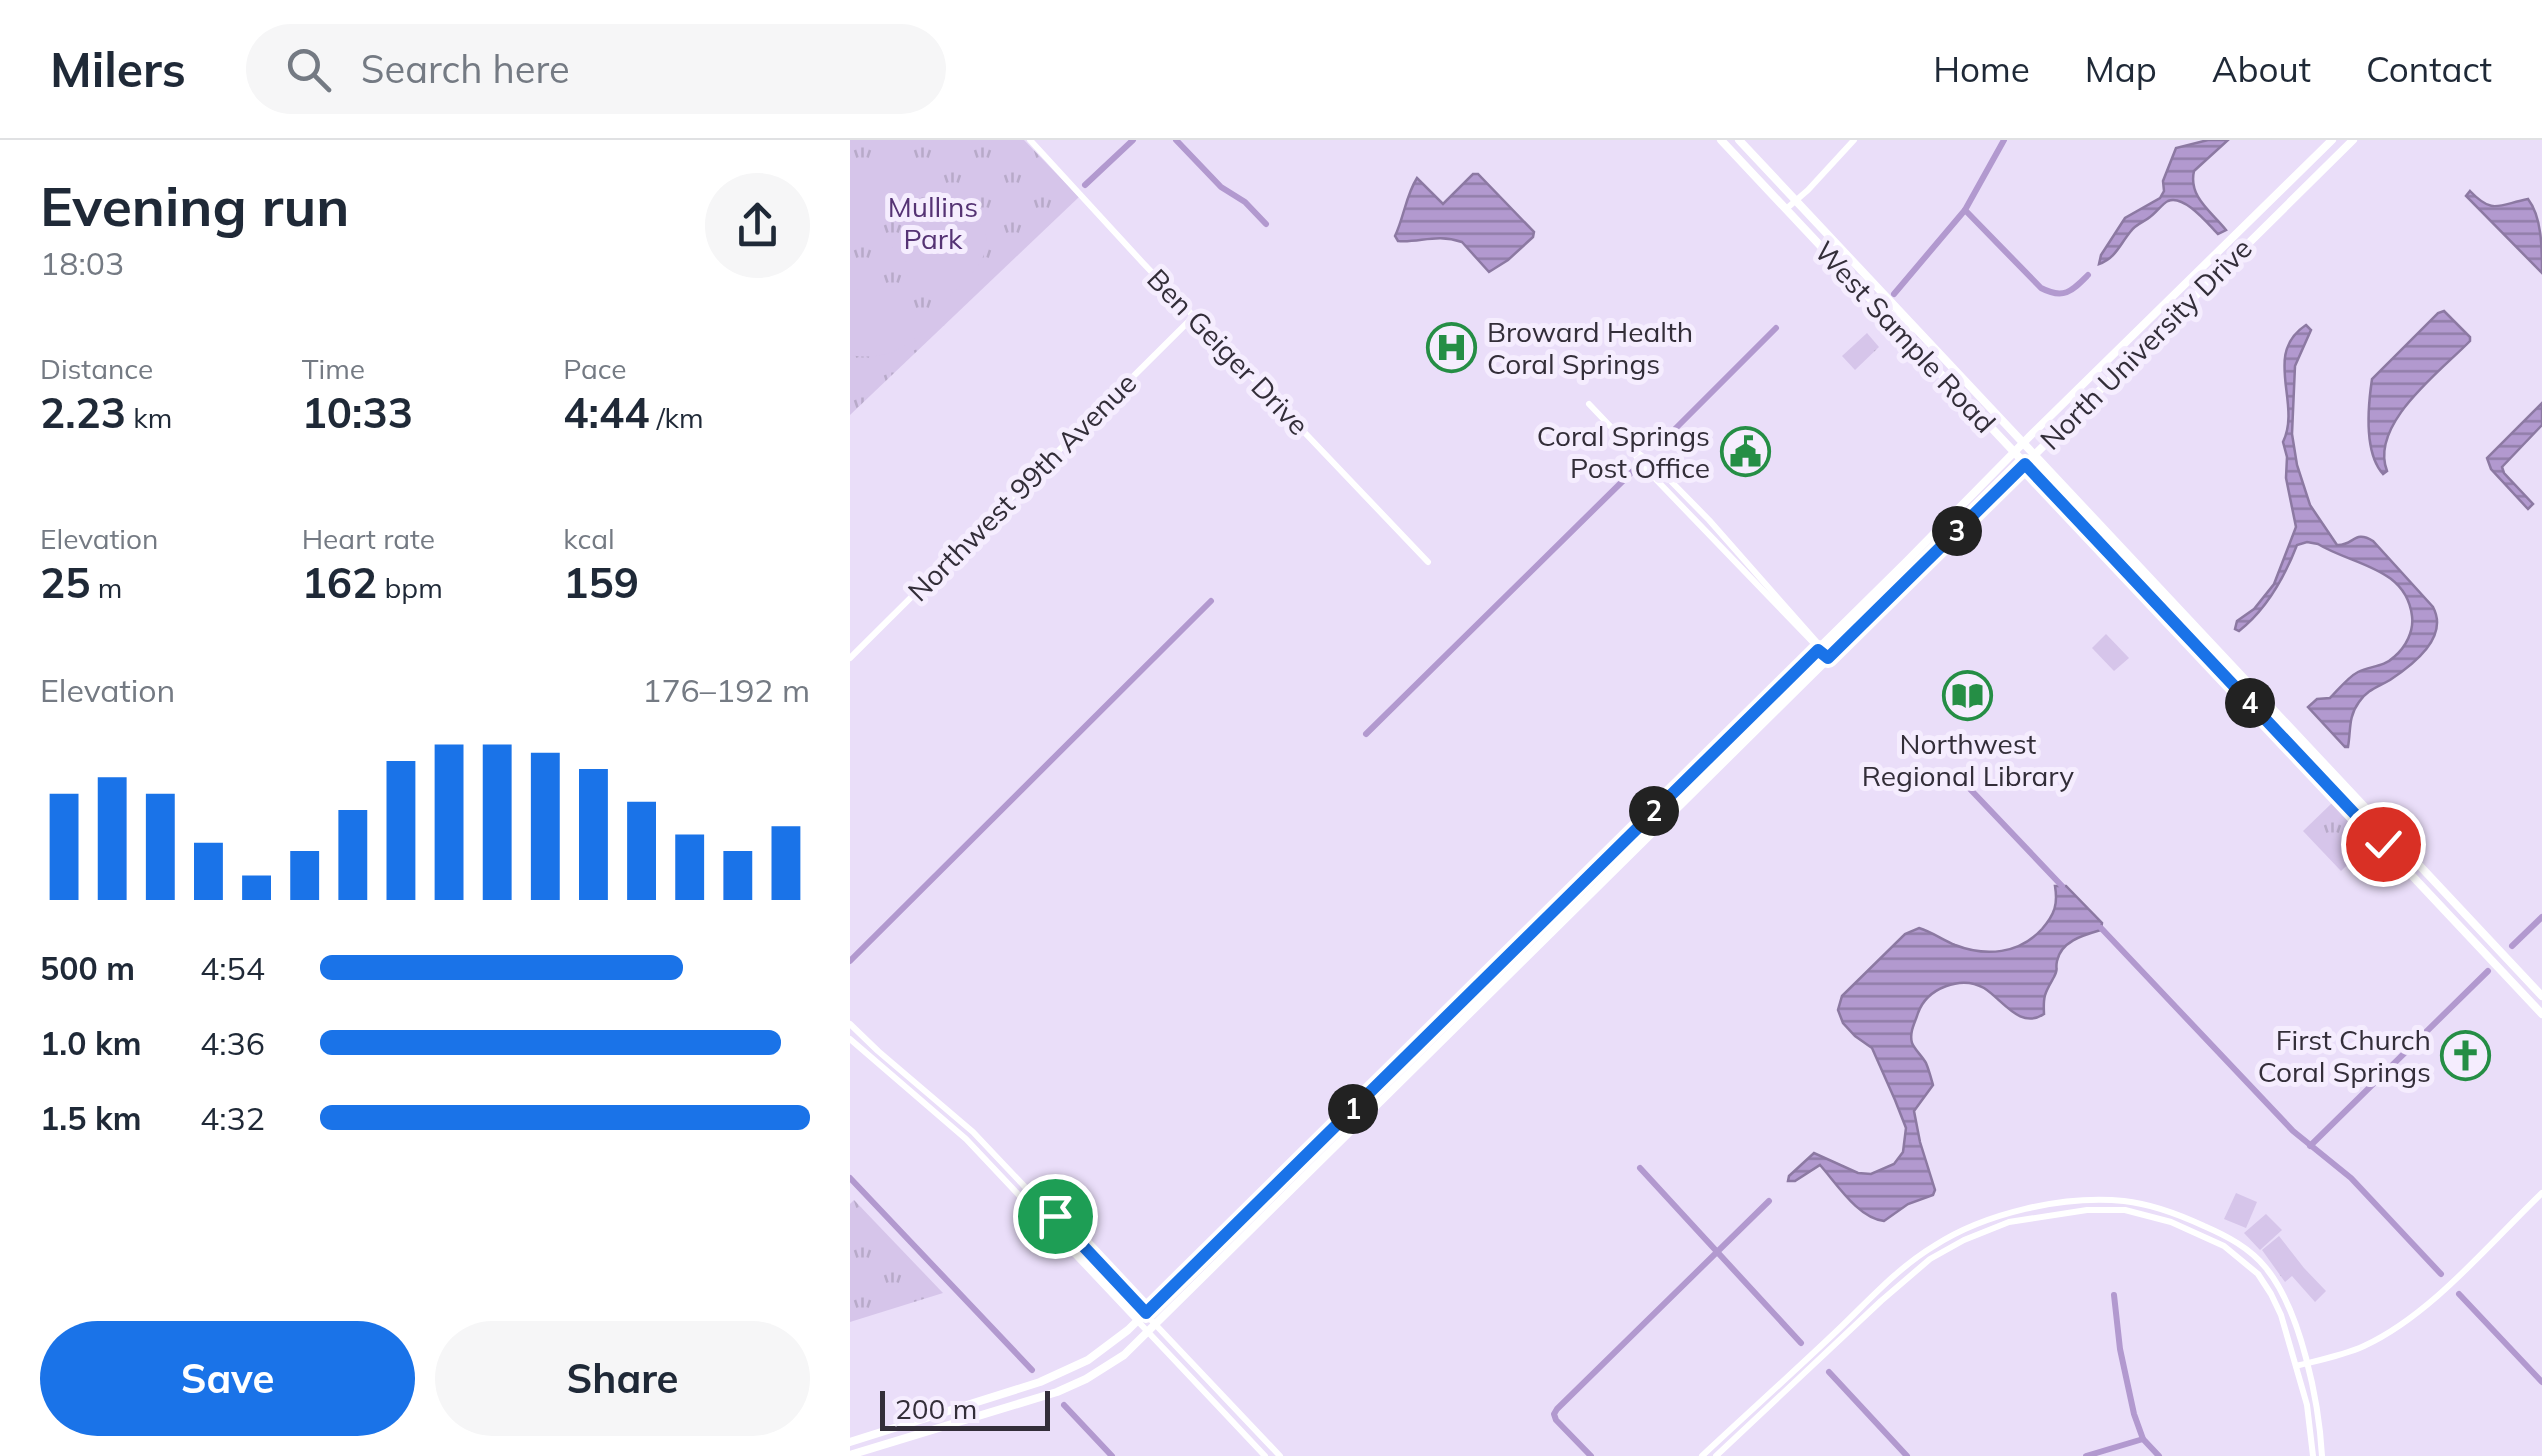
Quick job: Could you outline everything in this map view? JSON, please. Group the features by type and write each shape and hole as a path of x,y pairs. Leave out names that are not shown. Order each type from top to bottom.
{"main road":[{"name":"West Sample Road","path":"1721,140 2542,1014"},
{"name":"West Sample Road","path":"1738,140 2542,996"},
{"name":"North University Drive","path":"850,1442 1040,1382 1101,1351 1137,1321 2332,140"},
{"name":"North University Drive","path":"850,1455 1067,1388 1112,1363 1148,1332 2352,140"},
{"path":"2234,237 2245,248"},
{"path":"2224,247 2234,258"},
{"path":"1872,300 1888,309 1905,327 1917,331"},
{"path":"1898,588 1907,562"},
{"path":"1896,572 1898,588"},
{"path":"2159,606 2174,614 2208,648 2215,648"},
{"path":"2216,666 2227,668 2262,706 2277,714"},
{"path":"1682,802 1687,787 1708,758"},
{"path":"1660,825 1681,785"},
{"path":"1348,1131 1349,1120 1365,1098"},
{"path":"1327,1153 1340,1131 1340,1122"},
{"path":"959,1423 963,1413 980,1402"}],"street":[{"name":"Ben Geiger Drive","path":"1030,140 1428,562"},
{"path":"1786,209 1854,140"},
{"name":"Northwest 99th Avenue","path":"850,658 1194,316"},
{"path":"1589,404 1630,448 1672,482 1828,658"},
{"path":"850,1024 973,1132 1280,1456"},
{"path":"850,1039 966,1139 1265,1456"},
{"path":"2296,1366 2364,1346 2409,1320 2542,1192"},
{"path":"1702,1456 1908,1264 1934,1246 1984,1220 2083,1201 2152,1206 2194,1221 2229,1238 2266,1267 2290,1311 2306,1364 2316,1403 2322,1456"},
{"path":"1716,1456 1915,1270 1964,1240 2009,1222 2087,1210 2125,1210 2171,1222 2224,1246 2242,1259 2263,1282 2281,1315 2307,1405 2313,1456"},
{"path":"1054,1232 1076,1239"},
{"path":"2263,1282 2272,1276"},
{"path":"2312,1436 2321,1435"}],"green space":[{"name":"Mullins Park","path":"850,140 1024,140 1079,197 850,415"},
{"path":"893,150 922,180 856,245 850,239 850,193"},
{"path":"939,183 979,222 986,234 986,246 976,269 938,307 907,276 913,269 892,247 892,242 913,221 907,214"},
{"path":"863,282 869,282 921,333 888,353 850,355 850,300"},
{"path":"1867,333 1879,347 1855,370 1842,356"},
{"path":"2106,634 2129,658 2114,671 2092,648"},
{"path":"2332,803 2370,843 2341,871 2303,831"},
{"path":"2236,1193 2257,1202 2246,1228 2224,1219"},
{"path":"854,1200 943,1293 850,1322 850,1204"},
{"path":"2266,1214 2282,1230 2260,1250 2244,1233"},
{"path":"2279,1236 2326,1291 2315,1302 2292,1276 2285,1282 2262,1250"}],"shaded area":[{"path":"2208,140 2228,140 2194,171 2193,180 2202,204 2226,230 2218,234 2188,206 2168,201 2099,264 2125,218 2160,198 2176,148"},
{"path":"1473,174 1478,174 1534,232 1508,260 1489,272 1462,242 1444,238 1398,241 1395,236 1417,178 1443,204"},
{"path":"2470,191 2491,206 2528,199 2539,224 2542,273 2466,196"},
{"path":"2444,311 2470,341 2426,383 2398,417 2388,435 2384,453 2387,471 2383,474 2370,442 2372,379"},
{"path":"2306,325 2311,330 2295,366 2292,434 2310,505 2337,545 2358,537 2373,541 2433,607 2437,618 2433,639 2418,658 2359,702 2351,718 2348,747 2308,707 2317,699 2330,698 2354,674 2386,663 2402,648 2410,633 2412,616 2400,587 2375,570 2307,542 2297,545 2258,613 2239,631 2235,629 2237,621 2254,609 2274,584 2296,527 2283,442 2288,427 2284,364 2293,337"},
{"path":"2542,403 2542,425 2502,467 2533,504 2528,509 2491,469 2487,458"},
{"path":"2055,886 2066,886 2102,923 2101,930 2074,940 2059,954 2056,972 2045,994 2044,1014 2035,1018 2019,1016 1984,988 1965,983 1937,991 1918,1013 1912,1043 1926,1063 1933,1085 1914,1111 1935,1190 1933,1195 1908,1204 1884,1221 1857,1207 1820,1165 1795,1181 1788,1181 1814,1153 1858,1173 1871,1174 1894,1164 1903,1152 1906,1128 1872,1048 1843,1023 1838,1010 1842,996 1905,934 1919,928 1978,951 2002,951 2023,944 2050,918 2056,904"}],"waterway":[{"path":"1085,185 1133,140"},
{"path":"1176,140 1221,187 1245,202 1266,224"},
{"path":"1894,294 1965,210 2004,140"},
{"path":"1965,210 2041,288 2067,292 2088,275"},
{"path":"1663,441 1776,328"},
{"path":"1366,734 1636,468"},
{"path":"850,961 1211,601"},
{"path":"1970,789 2062,886"},
{"path":"2512,946 2542,917"},
{"path":"2101,928 2293,1131 2351,1178 2441,1274"},
{"path":"2310,1146 2488,971"},
{"path":"1640,1168 1801,1343"},
{"path":"850,1178 1032,1370"},
{"path":"1591,1456 1556,1420 1557,1409 1769,1201"},
{"path":"2459,1294 2542,1382"},
{"path":"2114,1295 2120,1349 2134,1414 2143,1439 2159,1456"},
{"path":"1829,1372 1907,1456"},
{"path":"1064,1405 1112,1456"},
{"path":"2086,1456 2143,1439"}],"place":[{"name":"Broward Health Coral Springs","path":"1452,348"},
{"name":"Coral Springs Post Office","path":"1745,452"},
{"name":"Northwest Regional Library","path":"1968,696"},
{"name":"First Church Coral Springs","path":"2466,1056"}],"route":[{"path":"1055,1216 1146,1313 1818,650 1828,658 2025,464 2383,844"}]}
